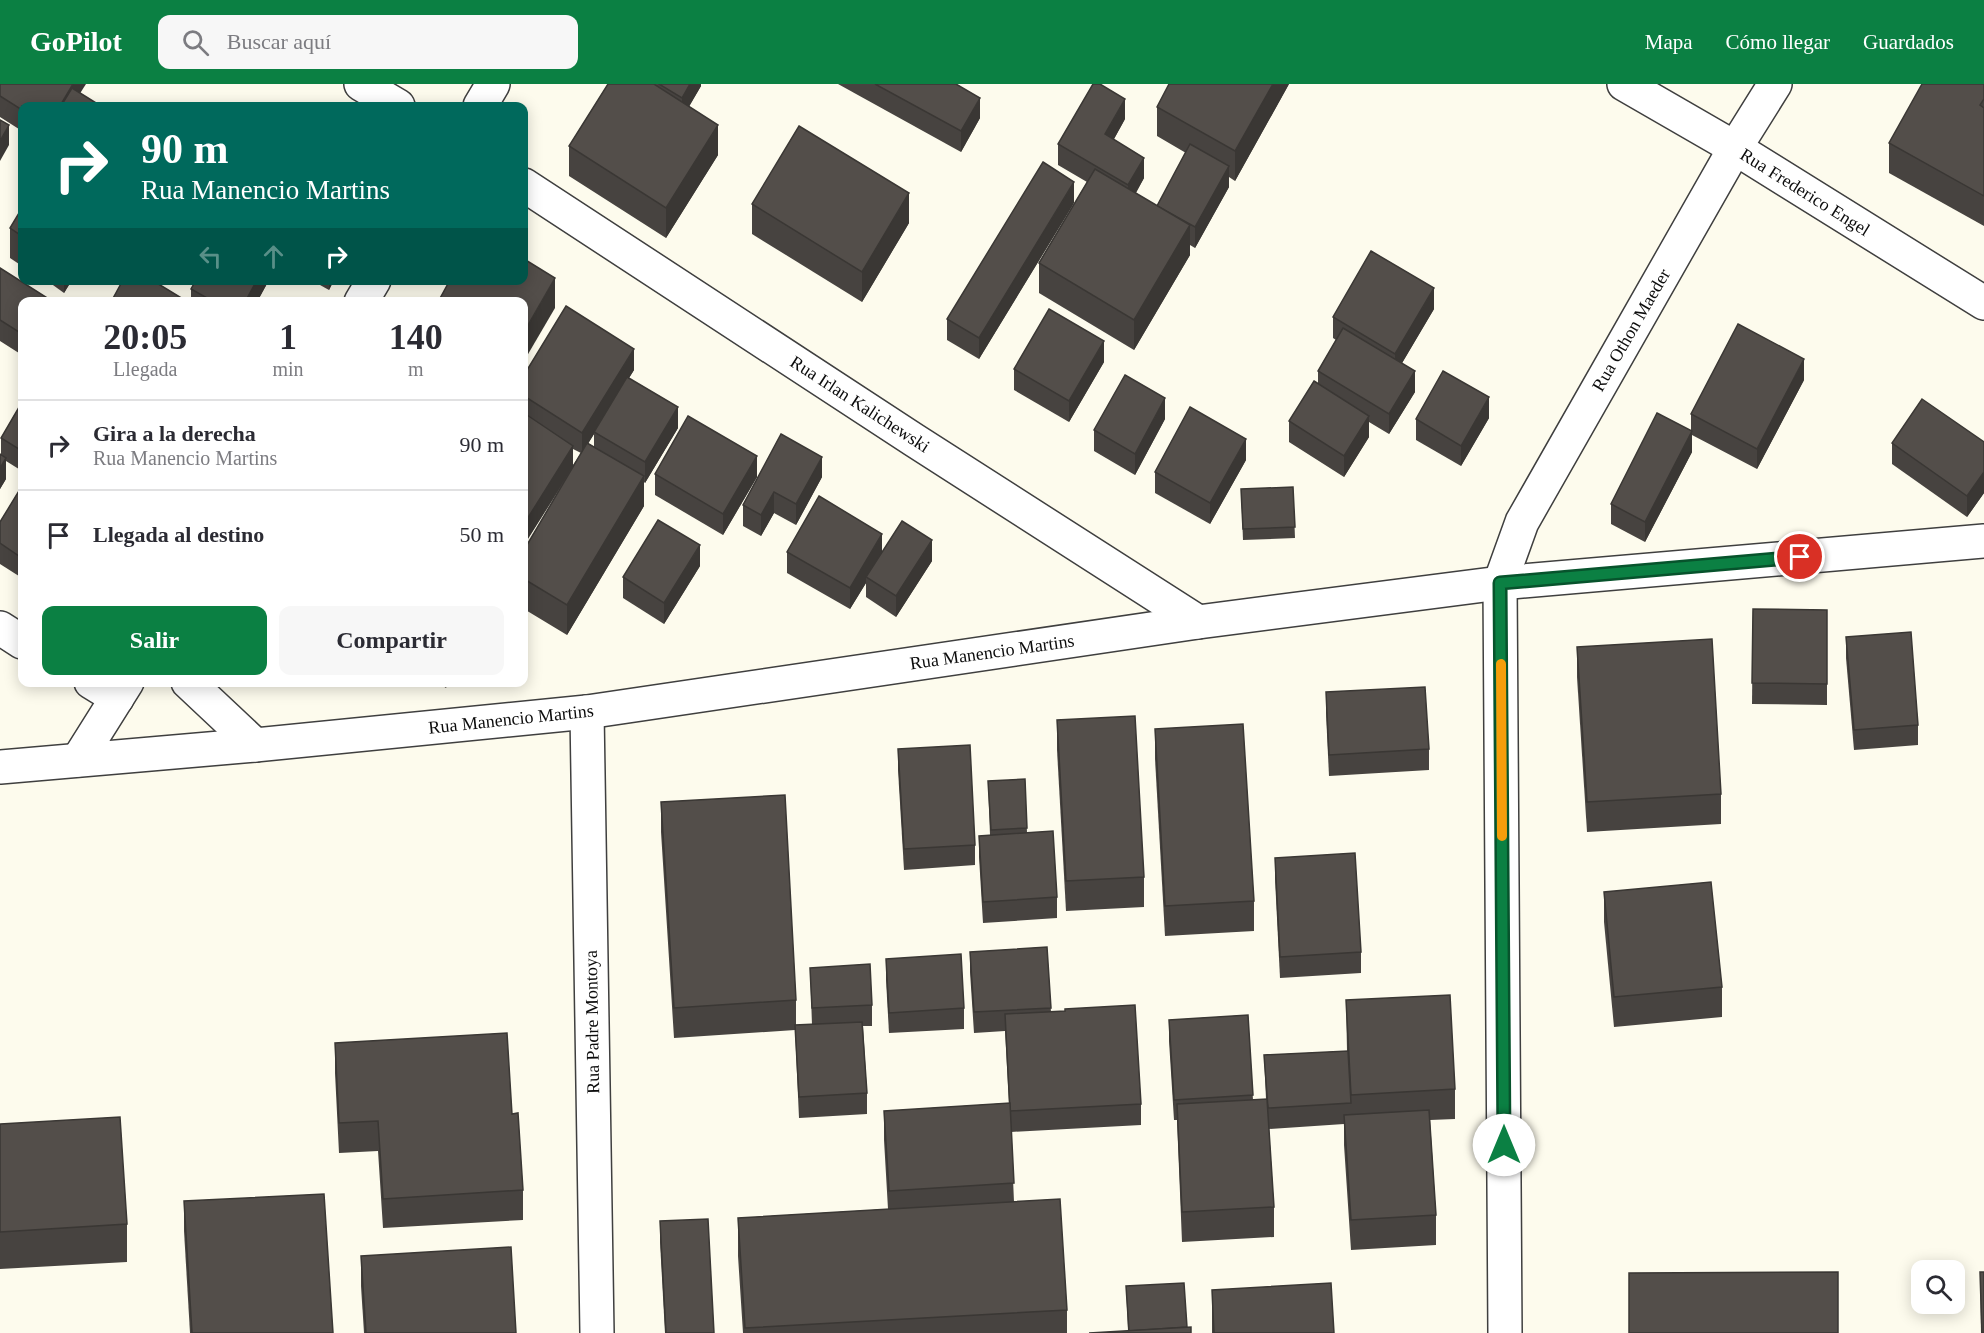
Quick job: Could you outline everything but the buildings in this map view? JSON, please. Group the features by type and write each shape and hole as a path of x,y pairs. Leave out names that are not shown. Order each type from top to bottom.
{"street":[{"path":"361,84 391,102"},
{"path":"482,102 493,84"},
{"name":"Rua Frederico Engel","path":"1624,84 1735,148 1984,303"},
{"name":"Rua Othon Maeder","path":"1500,583 1522,522 1735,148 1775,84"},
{"name":"Rua Irlan Kalichewski","path":"528,188 1198,622"},
{"name":"Rua Manencio Martins","path":"0,767 255,745 587,712 1198,622 1500,583 1984,541"},
{"path":"1500,583 1505,1333"},
{"path":"0,628 18,639"},
{"path":"193,687 255,745"},
{"path":"78,760 112,688"},
{"name":"Rua Padre Montoya","path":"587,712 597,1333"}],"slow traffic":[{"path":"1501,664 1502,836"}],"route":[{"path":"1504,1145 1500,583 1800,557"}]}
